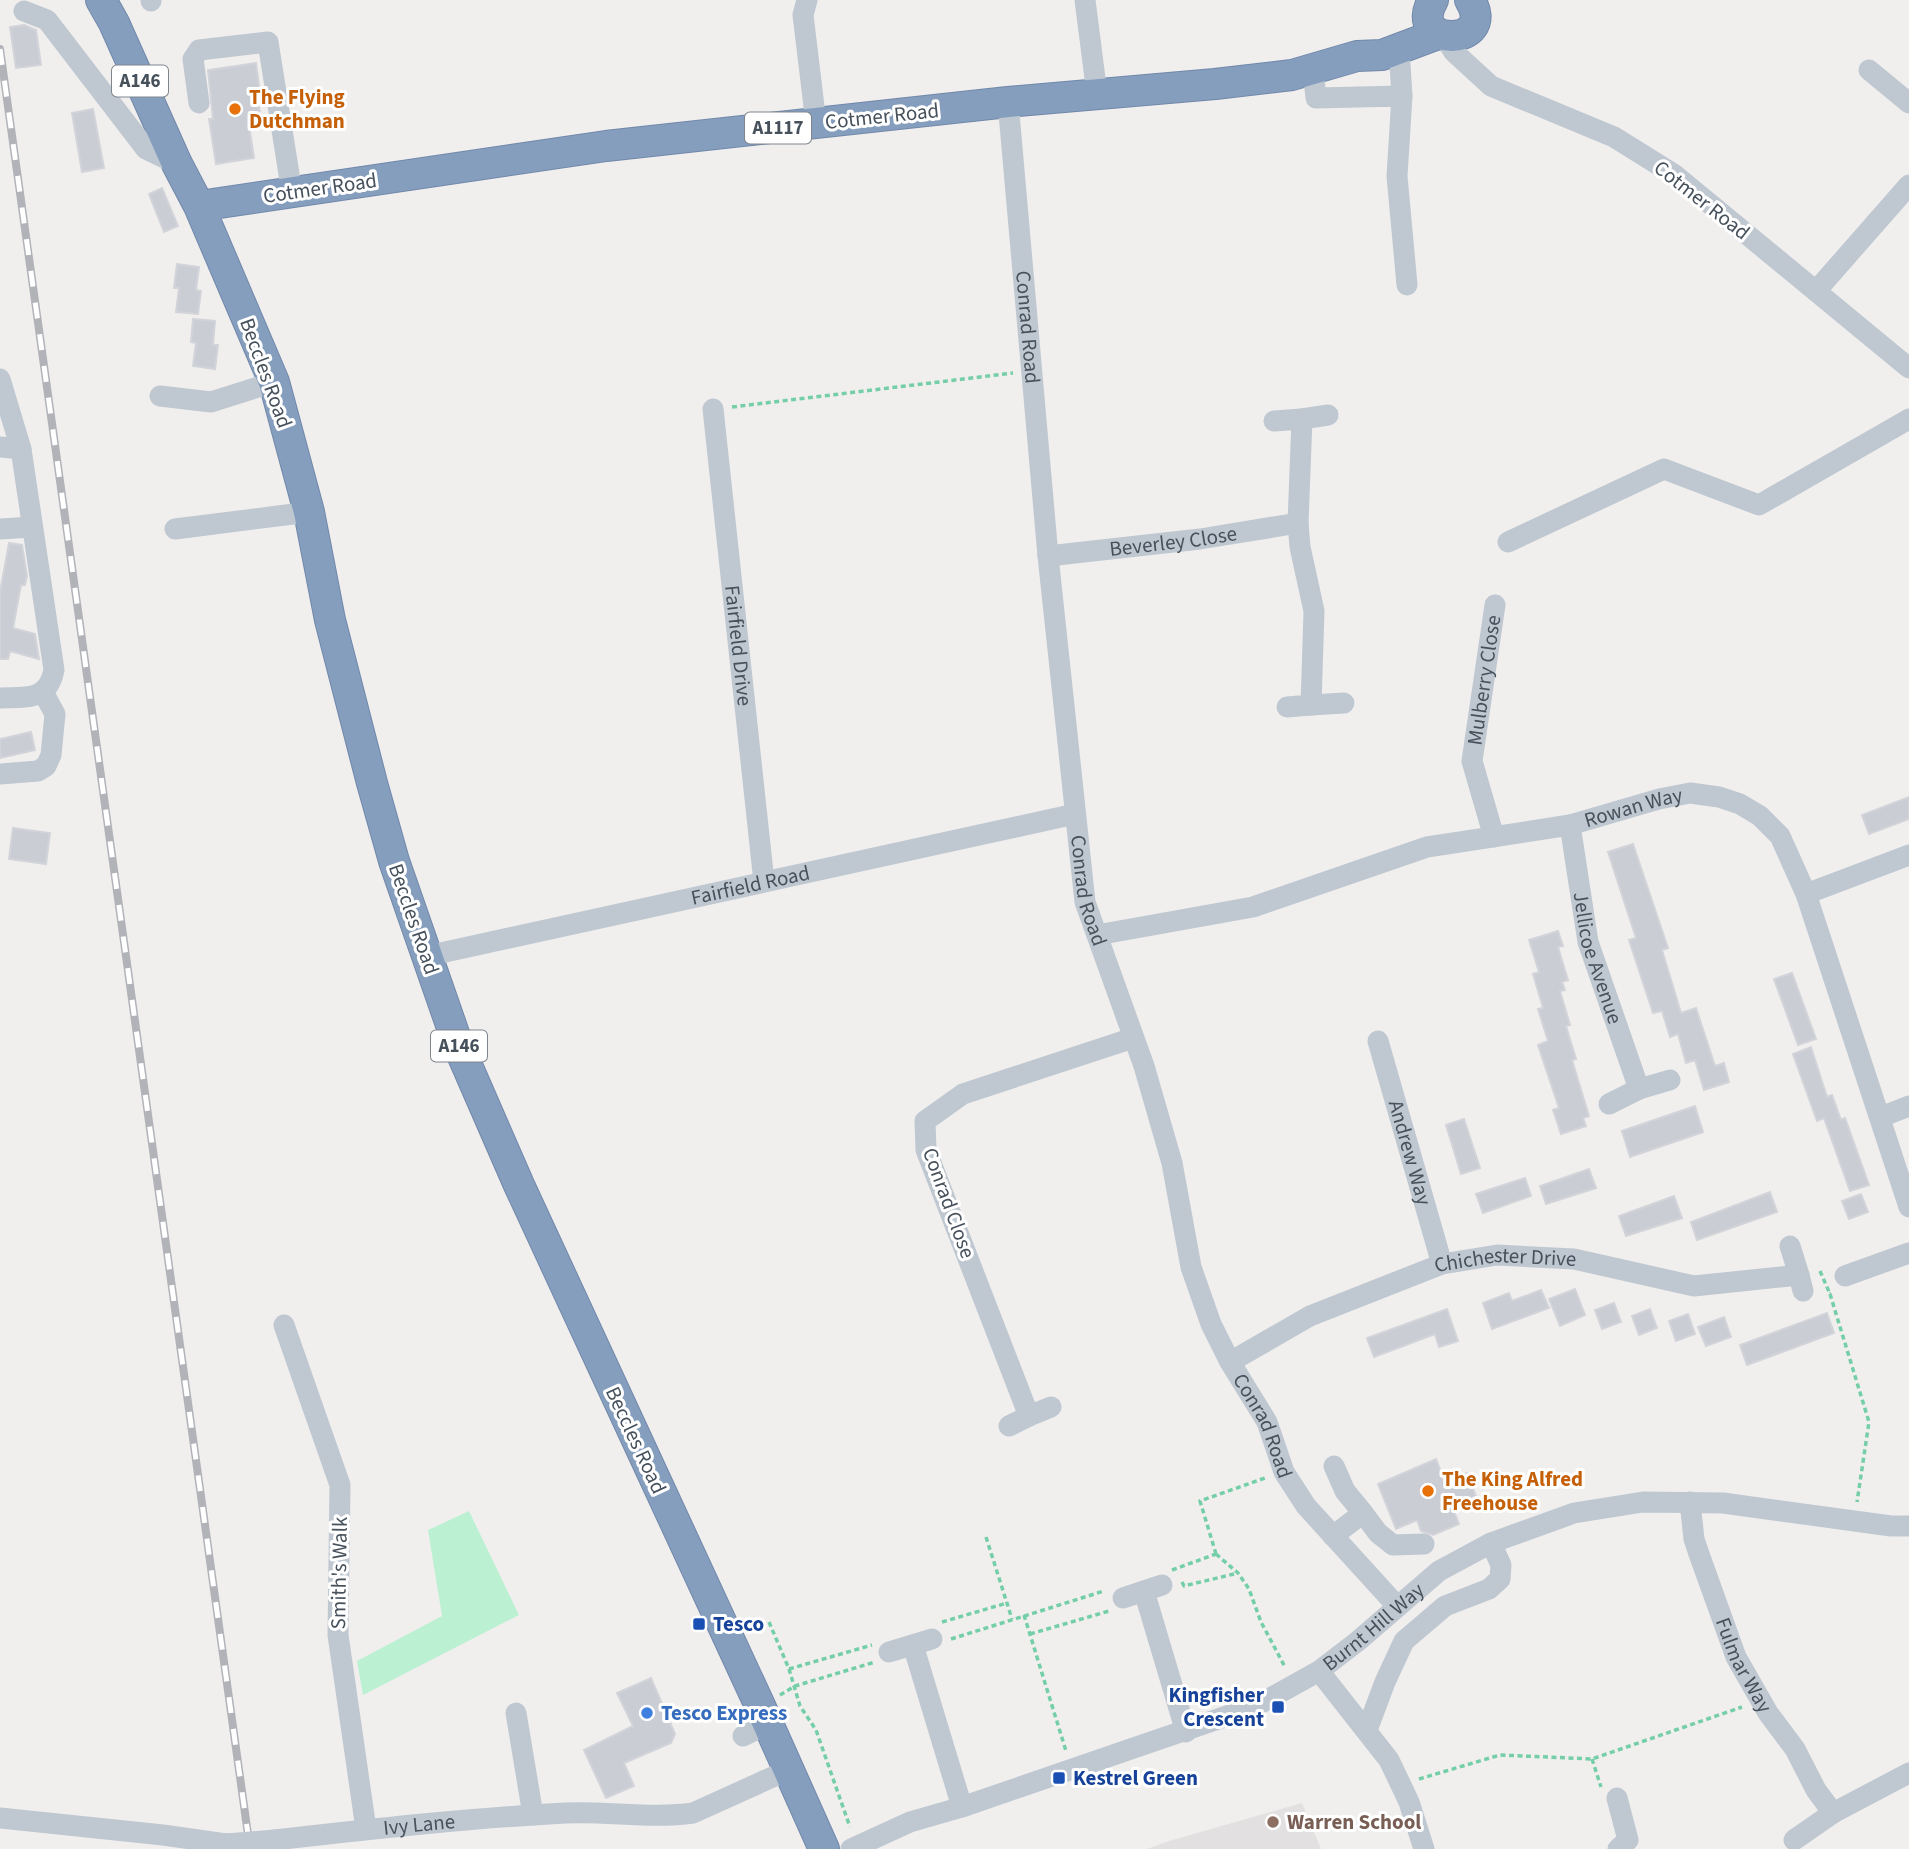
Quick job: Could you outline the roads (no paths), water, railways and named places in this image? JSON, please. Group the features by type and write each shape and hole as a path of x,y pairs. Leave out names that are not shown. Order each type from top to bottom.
{"highway":[{"name":"A146","path":"101,0 114,23 177,164"},
{"path":"1435,13 1459,36 1471,16 1497,0"},
{"name":"Cotmer Road","path":"1357,56 1382,55 1399,49 1435,13"},
{"name":"Cotmer Road","path":"199,206 595,148 1008,102 1292,75 1357,56 1435,13"},
{"name":"Beccles Road","path":"177,164 199,206 274,382 309,512 348,694 394,861 458,1045 755,1730 789,1770 824,1849"}],"street":[{"path":"807,0 803,15 816,123"},
{"path":"1084,0 1097,94"},
{"path":"24,11 47,20 146,149 177,164"},
{"name":"Cotmer Road","path":"1435,13 1454,52 1491,86 1614,137 1675,175 1909,369"},
{"path":"1471,16 1472,70"},
{"path":"199,103 193,59 199,50 268,42 292,193"},
{"path":"1399,49 1402,96 1397,176 1407,285"},
{"path":"1313,69 1316,98 1402,96"},
{"path":"1869,70 1909,103"},
{"name":"Conrad Road","path":"1008,102 1048,556 1085,902 1133,1038 1172,1163 1191,1267 1211,1324 1230,1362 1267,1422 1284,1472 1306,1506 1397,1606"},
{"path":"1816,291 1909,185"},
{"path":"0,379 11,448 32,527 54,670 51,683 43,692 32,697 0,698"},
{"path":"160,396 211,402 274,382"},
{"name":"Fairfield Drive","path":"713,409 764,882"},
{"path":"1274,421 1328,415"},
{"path":"1302,419 1298,523 1300,547 1314,611 1311,705"},
{"path":"1508,542 1664,469 1759,505 1909,419"},
{"path":"175,528 309,512"},
{"name":"Beverley Close","path":"1048,556 1200,539 1298,523"},
{"path":"0,529 32,527"},
{"name":"Mulberry Close","path":"1494,837 1472,761 1495,605"},
{"path":"0,774 38,772 46,766 51,755 55,714 43,692"},
{"path":"1287,707 1344,703"},
{"name":"Rowan Way","path":"1097,935 1253,907 1412,851 1570,825 1660,799 1690,793 1719,797 1740,804 1760,816 1780,836 1806,894 1909,1208"},
{"name":"Fairfield Road","path":"427,956 1075,814"},
{"name":"Jellicoe Avenue","path":"1570,825 1588,942 1639,1089"},
{"path":"1806,894 1909,855"},
{"name":"Conrad Close","path":"1029,1416 926,1150 925,1121 963,1094 1133,1038"},
{"name":"Andrew Way","path":"1378,1041 1442,1264"},
{"path":"1609,1104 1639,1089 1670,1080"},
{"path":"1881,1117 1909,1107"},
{"name":"Chichester Drive","path":"1230,1362 1310,1316 1442,1264 1497,1255 1574,1259 1694,1286 1801,1283 1790,1246"},
{"path":"1845,1276 1909,1253"},
{"name":"Smith's Walk","path":"284,1325 340,1485 338,1635 366,1829"},
{"path":"1009,1426 1051,1407"},
{"path":"1334,1466 1345,1491 1378,1533 1393,1545 1424,1544"},
{"name":"Burnt Hill Way","path":"857,1846 910,1822 962,1807 1256,1706 1319,1671 1439,1571 1491,1543 1574,1513 1643,1502 1723,1503 1909,1526"},
{"name":"Fulmar Way","path":"1690,1502 1694,1539 1736,1657 1761,1701 1795,1749 1816,1790 1833,1813"},
{"path":"1333,1536 1363,1513"},
{"path":"1367,1730 1404,1641 1445,1606 1489,1588 1500,1579 1500,1565 1491,1543"},
{"path":"1118,1598 1157,1583 1186,1731"},
{"path":"889,1652 932,1641 962,1807"},
{"path":"1319,1671 1389,1760 1409,1802 1424,1849"},
{"path":"516,1713 533,1815"},
{"name":"Ivy Lane","path":"0,1818 226,1844 533,1815 591,1812 676,1816 693,1813 789,1770"},
{"path":"1794,1840 1833,1813 1909,1773"},
{"path":"1617,1798 1628,1840 1618,1849"}],"railway":[{"path":"0,49 250,1849"}],"place":[{"name":"The Flying Dutchman","path":"235,109"},
{"name":"The King Alfred Freehouse","path":"1428,1491"},
{"name":"Tesco","path":"699,1624"},
{"name":"Kingfisher Crescent","path":"1278,1707"},
{"name":"Tesco Express","path":"647,1713"},
{"name":"Kestrel Green","path":"1059,1778"},
{"name":"Warren School","path":"1273,1822"}]}
